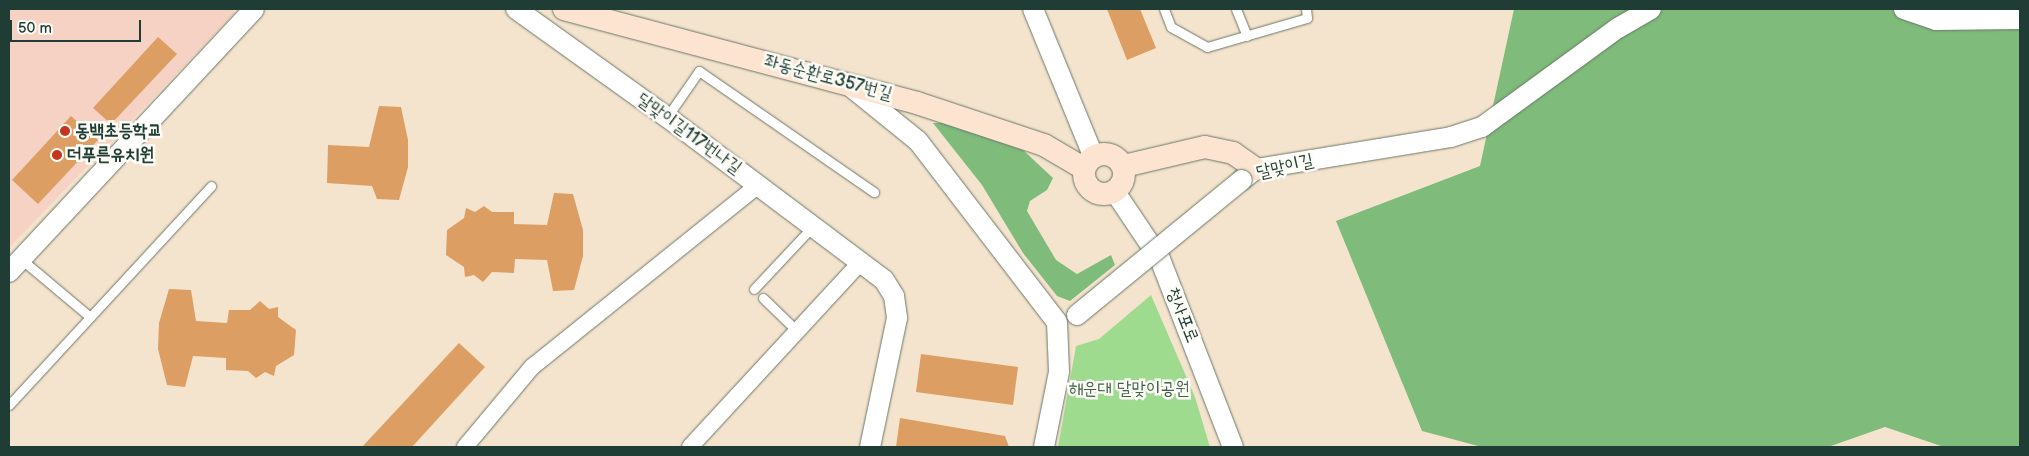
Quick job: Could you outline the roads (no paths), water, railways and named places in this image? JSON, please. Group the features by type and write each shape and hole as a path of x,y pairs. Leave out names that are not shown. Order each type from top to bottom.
{"main road":[{"name":"좌동순환로357번길","path":"564,9 846,82 1044,145 1088,161"},
{"path":"1124,166 1206,147 1233,153 1249,175"},
{"path":"1110,155 1124,166 1122,185 1115,192 1098,193 1088,187 1088,161 1110,155"}],"street":[{"path":"15,265 254,9"},
{"name":"달맞이길117번나길","path":"516,9 667,117 884,280 894,296 897,318 869,446"},
{"path":"1033,9 1088,161"},
{"name":"달맞이길","path":"1057,322 1077,315 1249,175 1451,137 1482,127 1618,28 1651,9"},
{"path":"1904,9 1936,20 2020,19"},
{"path":"846,82 918,141 1057,322 1059,372 1044,447"},
{"path":"465,447 532,366 758,185"},
{"name":"청사포로","path":"1115,192 1160,260 1233,447"},
{"path":"690,447 861,262"}],"lane":[{"path":"1164,9 1171,27 1207,47 1307,18 1306,9"},
{"path":"1236,9 1248,36"},
{"path":"667,117 699,71 874,192"},
{"path":"9,405 211,186"},
{"path":"754,289 813,226"},
{"path":"15,265 90,317"},
{"path":"763,298 797,331"}],"place":[{"name":"동백초등학교","path":"65,131"},
{"name":"더푸른유치원","path":"57,155"}],"park label":[{"name":"해운대 달맞이공원","path":"1129,389"}]}
